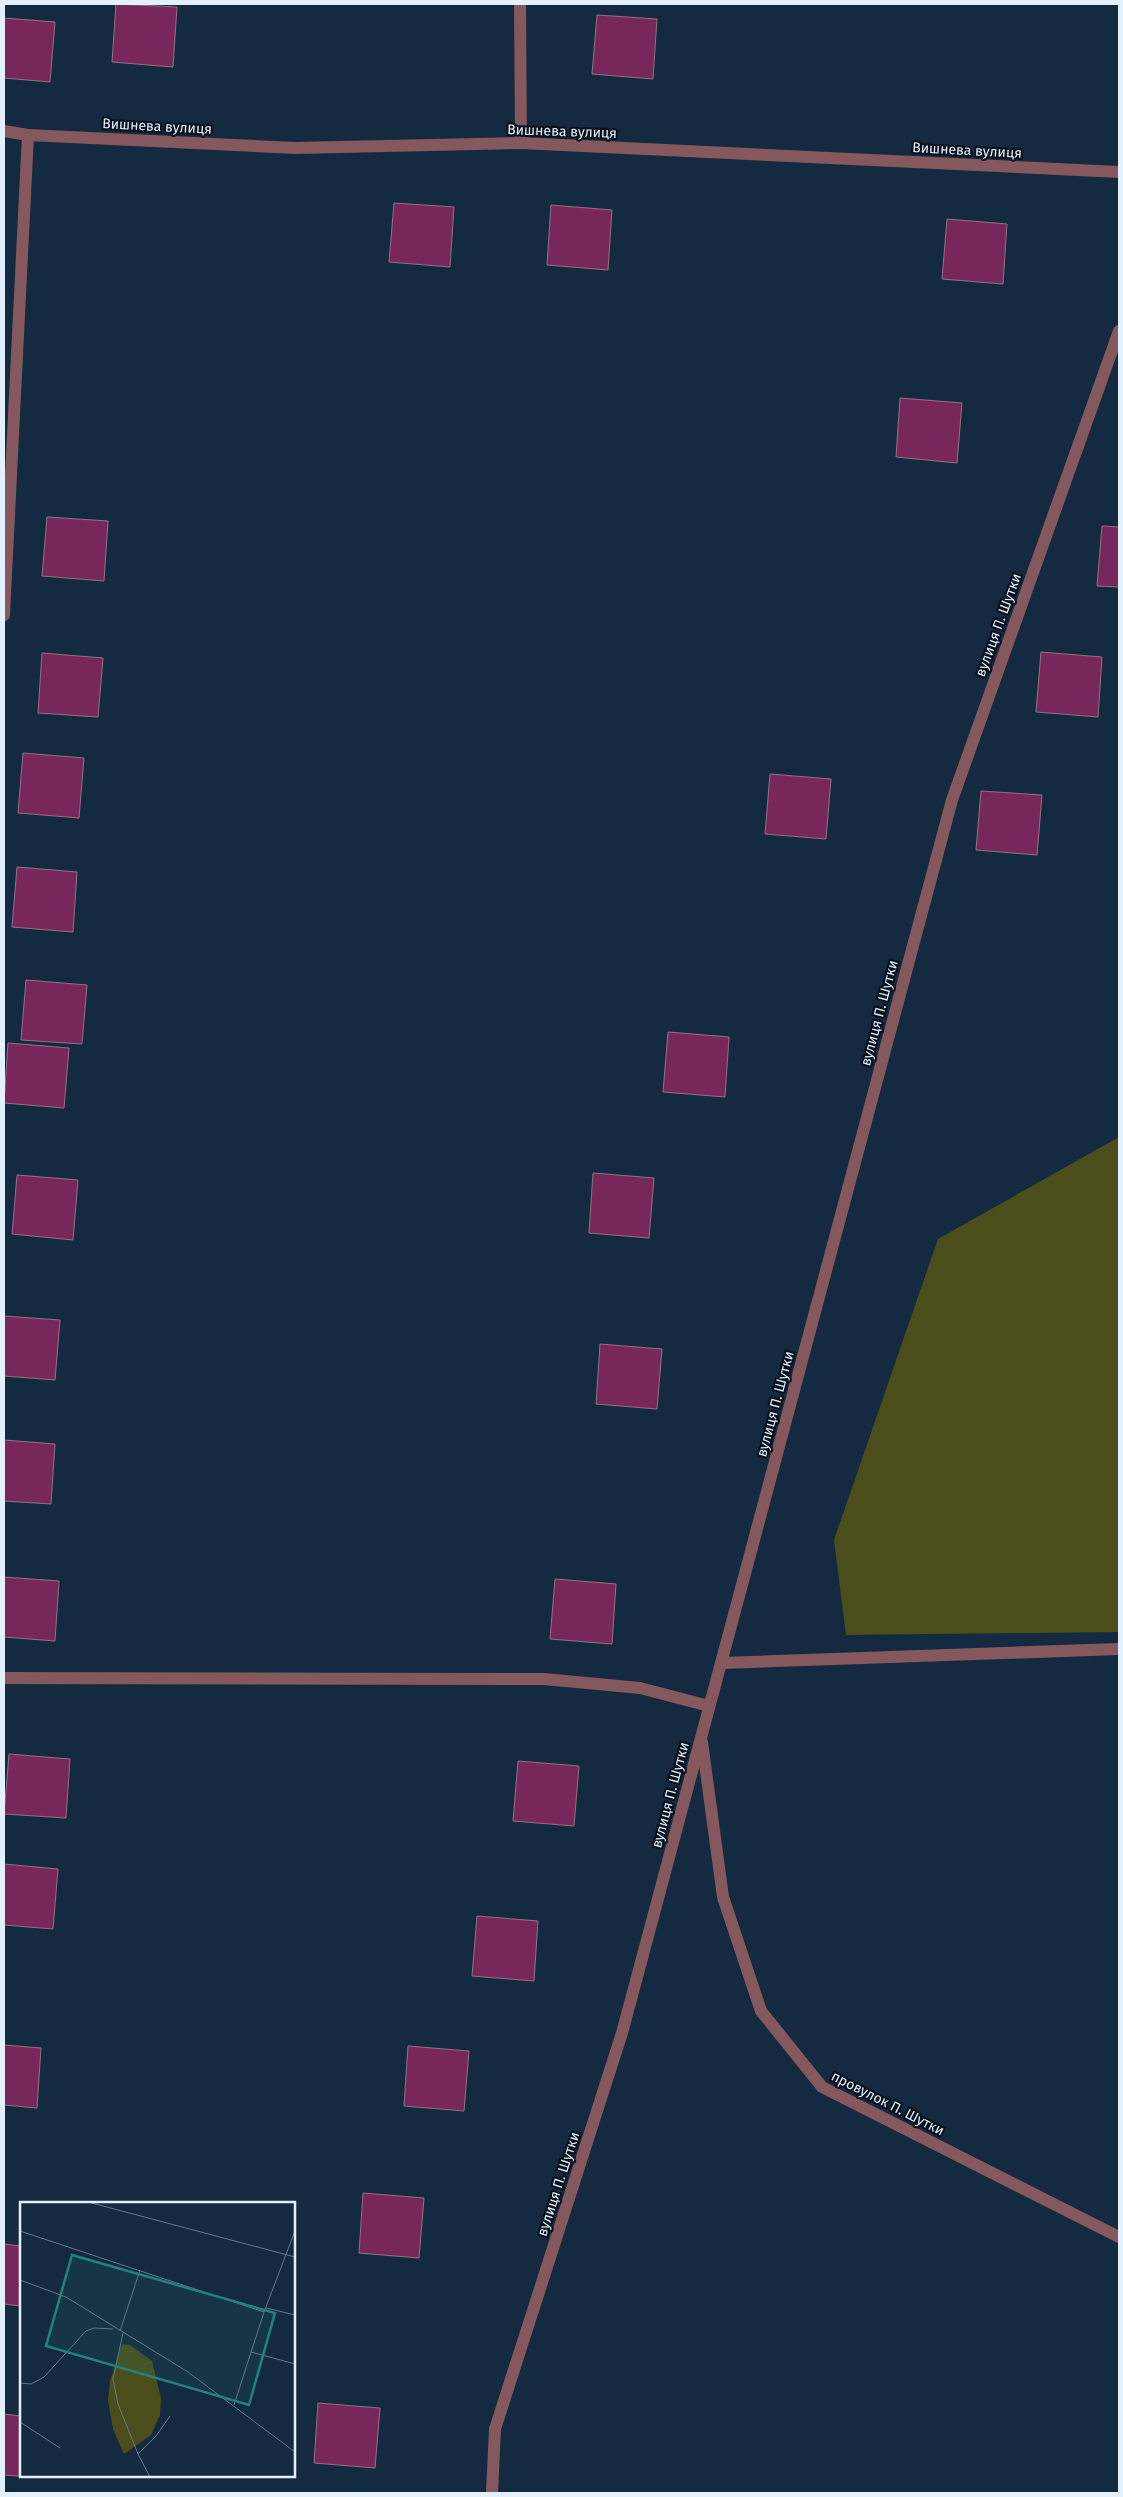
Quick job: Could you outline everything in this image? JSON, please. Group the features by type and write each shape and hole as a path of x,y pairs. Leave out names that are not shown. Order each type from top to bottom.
{"street":[{"path":"520,4 521,143"},
{"name":"Вишнева вулиця","path":"4,130 28,135 295,148 521,143 1119,172"},
{"path":"4,614 28,135"},
{"name":"вулиця П. Шутки","path":"492,2493 495,2429 622,2033 952,800 1119,331"},
{"path":"721,1663 1119,1649"},
{"path":"4,1678 544,1679 640,1688 709,1706"},
{"name":"провулок П. Шутки","path":"702,1736 723,1897 761,2012 822,2087 1119,2237"}],"green space":[{"path":"1119,1137 1119,1632 846,1635 834,1540 938,1239"}],"building":[{"path":"116,4 177,7 173,67 112,62"},
{"path":"597,15 657,19 653,79 592,74"},
{"path":"4,18 55,22 50,82 4,78"},
{"path":"394,203 454,207 450,267 389,262"},
{"path":"551,205 612,210 608,270 547,265"},
{"path":"947,219 1007,224 1003,284 942,279"},
{"path":"900,398 962,403 957,463 896,457"},
{"path":"47,517 108,521 104,581 42,576"},
{"path":"1102,526 1119,527 1119,587 1097,586"},
{"path":"1041,652 1102,657 1098,717 1036,712"},
{"path":"42,653 103,658 98,717 38,713"},
{"path":"23,753 84,758 79,818 18,813"},
{"path":"770,774 831,779 826,839 765,834"},
{"path":"981,791 1042,795 1037,855 976,850"},
{"path":"17,867 77,872 73,932 12,927"},
{"path":"26,980 87,985 82,1044 21,1040"},
{"path":"668,1032 729,1037 725,1097 663,1092"},
{"path":"8,1043 69,1048 64,1108 4,1103"},
{"path":"593,1173 654,1178 649,1238 589,1233"},
{"path":"17,1175 78,1180 73,1240 12,1234"},
{"path":"4,1316 60,1320 55,1380 4,1376"},
{"path":"600,1344 662,1349 657,1409 596,1404"},
{"path":"4,1440 55,1444 51,1504 4,1501"},
{"path":"4,1577 59,1581 55,1641 4,1637"},
{"path":"555,1579 616,1584 612,1644 550,1639"},
{"path":"9,1754 70,1759 66,1818 4,1814"},
{"path":"518,1761 579,1766 574,1826 513,1821"},
{"path":"4,1864 58,1869 53,1929 4,1925"},
{"path":"477,1916 538,1921 534,1981 472,1976"},
{"path":"4,2045 41,2048 37,2108 4,2105"},
{"path":"408,2046 469,2051 464,2111 404,2106"},
{"path":"363,2193 424,2198 419,2258 359,2253"},
{"path":"4,2244 20,2246 20,2306 4,2304"},
{"path":"318,2403 380,2408 375,2468 314,2463"},
{"path":"4,2414 20,2416 20,2476 4,2475"}]}
